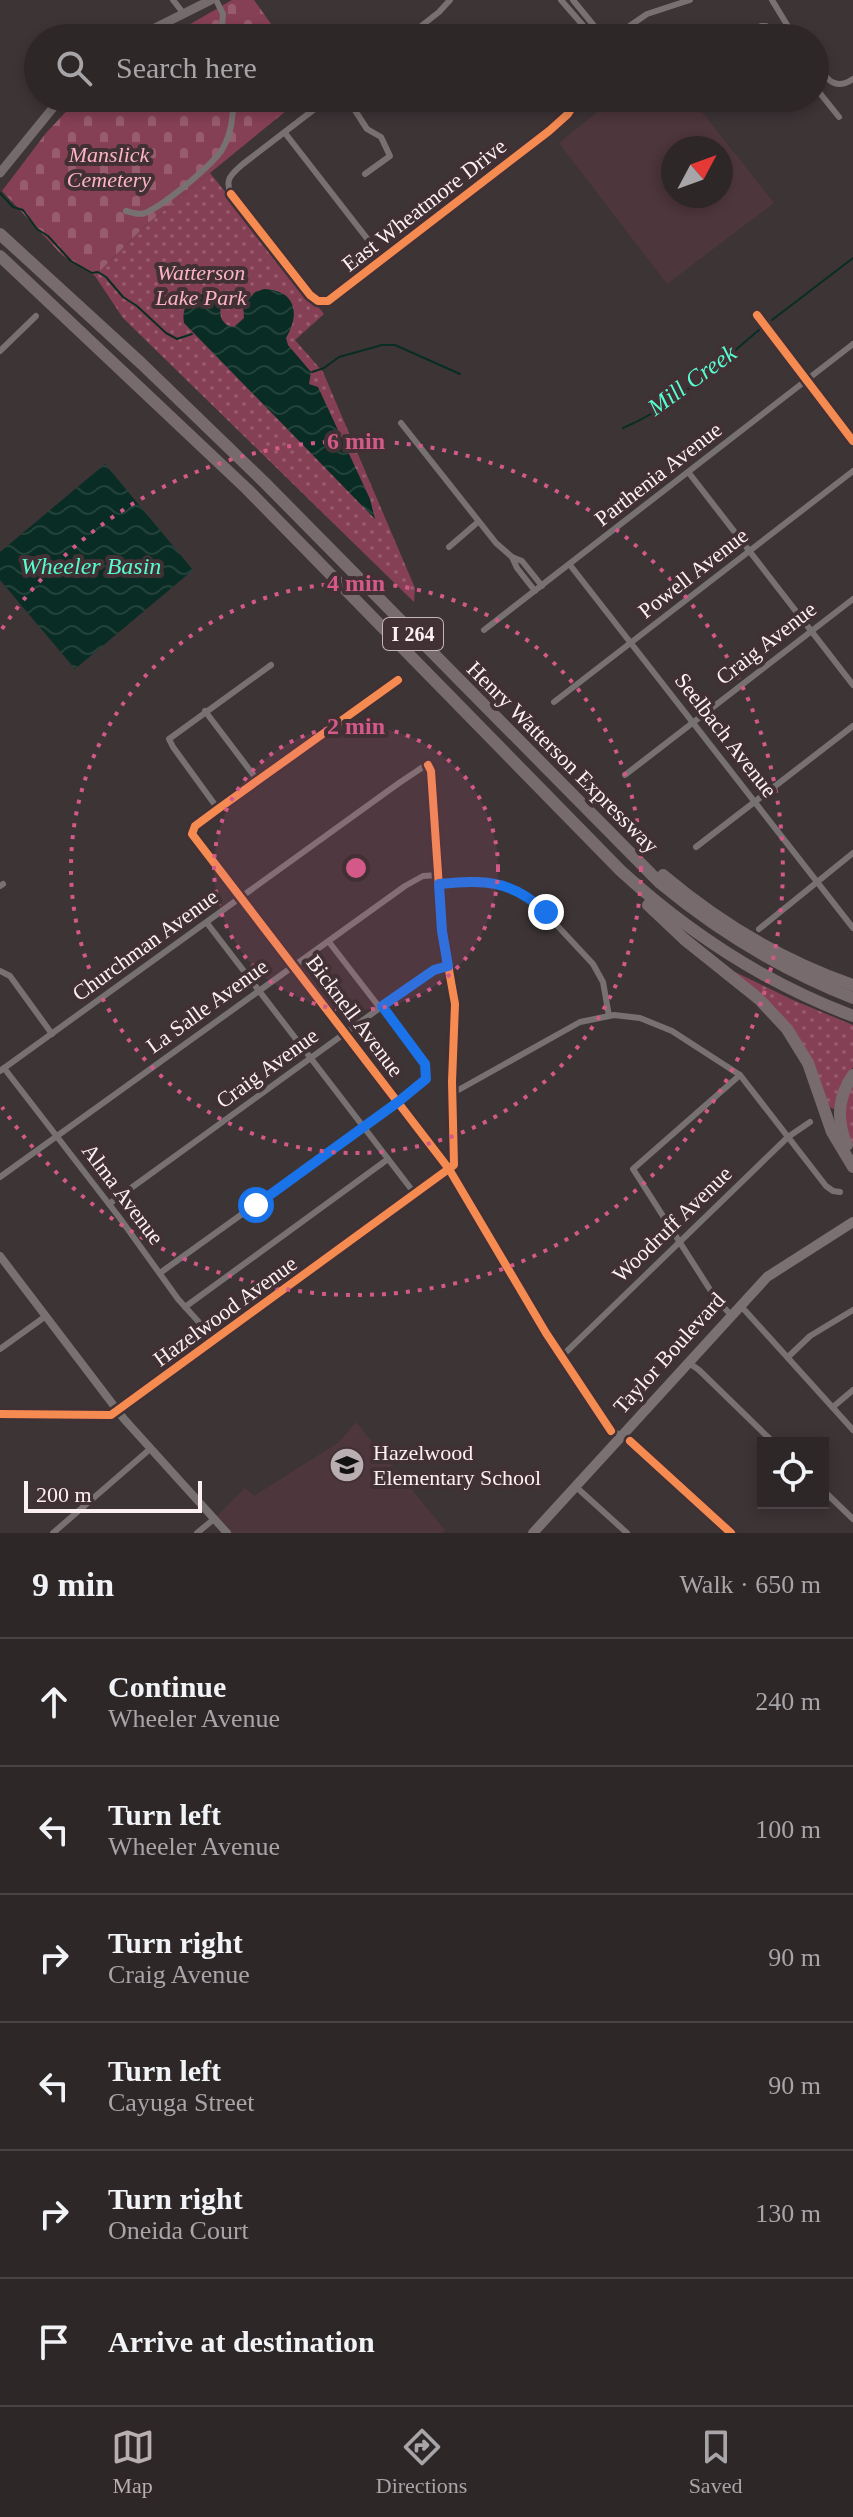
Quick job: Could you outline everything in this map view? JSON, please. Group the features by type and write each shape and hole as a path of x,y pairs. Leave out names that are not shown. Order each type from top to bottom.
{"highway":[{"name":"Henry Watterson Expressway","path":"0,234 142,364 264,482 671,892 738,941 787,969 853,998"},
{"name":"Henry Watterson Expressway","path":"0,256 247,489 621,871 674,918 739,962 808,998 853,1016"},
{"path":"624,847 647,860 691,897 751,938 801,965 853,985"},
{"path":"621,871 641,898 669,926 759,999 787,1029 808,1063 832,1132 853,1167"},
{"path":"853,1075 843,1092 840,1113 843,1137 853,1154"}],"main road":[{"path":"164,24 214,0"},
{"path":"0,173 50,112"},
{"name":"Taylor Boulevard","path":"533,1533 773,1272 853,1222"}],"street":[{"path":"173,0 184,14"},
{"path":"214,0 223,14 222,24"},
{"path":"424,24 450,0"},
{"path":"561,0 582,24"},
{"path":"573,0 593,24"},
{"path":"632,24 647,14 690,0"},
{"path":"772,0 787,24"},
{"path":"829,82 843,85 853,79"},
{"path":"829,104 839,117"},
{"path":"126,211 141,214 154,208 215,160 225,143 231,112"},
{"path":"311,112 285,133 383,259"},
{"path":"356,112 367,129 381,137 390,156 365,174"},
{"name":"East Wheatmore Drive","path":"285,133 231,175 228,180 230,191 310,295 322,302 332,300 569,112"},
{"path":"757,315 853,441"},
{"path":"0,351 36,316"},
{"name":"Parthenia Avenue","path":"484,630 853,344"},
{"path":"401,423 496,543 512,557 522,561 538,589"},
{"name":"Powell Avenue","path":"554,702 853,471"},
{"path":"689,473 853,685"},
{"path":"449,547 478,522"},
{"name":"Seelbach Avenue","path":"570,565 853,928"},
{"name":"Craig Avenue","path":"625,775 853,599"},
{"path":"271,665 169,739 218,809 398,680"},
{"path":"205,711 258,781"},
{"path":"696,847 853,726"},
{"name":"Churchman Avenue","path":"2,1070 428,765 439,875"},
{"name":"Bicknell Avenue","path":"218,809 192,830 192,834 449,1169 611,1431 630,1441 731,1533"},
{"path":"759,929 853,853"},
{"path":"439,875 442,931 455,1004 455,1158 454,1165 449,1169"},
{"name":"La Salle Avenue","path":"0,1177 413,881 423,876 439,875"},
{"path":"439,884 475,880 490,882 516,891 537,904 593,964 603,982 609,1016"},
{"path":"207,923 415,1194"},
{"path":"160,1273 398,1102 428,1075 425,1064 329,942"},
{"name":"Craig Avenue","path":"109,1204 381,1007 434,970 448,966"},
{"path":"0,971 10,976 52,1034"},
{"path":"453,1093 568,1027 593,1018 640,1018 661,1026 740,1075 826,1186 840,1192"},
{"name":"Alma Avenue","path":"2,1070 109,1204 185,1307 215,1340"},
{"path":"731,1315 716,1299 633,1169 740,1075"},
{"name":"Woodruff Avenue","path":"562,1356 788,1137 810,1122"},
{"path":"185,1307 388,1159"},
{"name":"Hazelwood Avenue","path":"0,1414 91,1416 118,1411 449,1169"},
{"path":"2,1262 118,1411 227,1533"},
{"path":"740,1305 853,1430"},
{"path":"788,1357 810,1336 853,1310"},
{"path":"0,1349 46,1316"},
{"path":"689,1363 768,1437"},
{"path":"833,1407 853,1390"},
{"path":"53,1533 150,1449"},
{"path":"575,1486 624,1532"},
{"path":"829,1496 853,1519"},
{"path":"197,1533 214,1519"}],"shaded area":[{"path":"597,112 702,112 721,136 661,136 661,208 733,208 733,151 774,203 667,284 559,143"},
{"name":"Hazelwood Elementary School","path":"356,1422 445,1530 442,1533 227,1533 214,1519 245,1488 254,1496 339,1442"}],"green space":[{"path":"232,0 254,0 271,24 190,24"},
{"name":"Manslick Cemetery","path":"66,112 285,112 146,225 95,276 62,255 2,191"},
{"name":"Watterson Lake Park","path":"210,173 324,314 295,340 323,372 415,588 414,602 123,318 95,276 146,225"},
{"path":"729,969 853,1025 853,1067 834,1109 829,1107 815,1071"},
{"path":"853,1084 853,1145 847,1130 846,1115 847,1099"}],"water":[{"path":"264,289 283,294 292,304 294,312 286,338 288,345 311,372 309,384 318,387 370,499 375,519 184,323 190,300 202,294 214,299 223,321 234,327 244,318 243,306 255,292"},
{"name":"Wheeler Basin","path":"105,464 193,570 75,669 0,580 0,552"}],"waterway":[{"name":"Mill Creek","path":"0,193 13,207 23,210 37,229 48,236 71,261 106,277 123,297 166,333 177,339 192,334"},
{"name":"Mill Creek","path":"772,320 853,258"},
{"name":"Mill Creek","path":"623,428 677,397 759,330"},
{"name":"Mill Creek","path":"312,372 339,357 382,345 395,345 460,374"}],"cycle path":[{"path":"231,194 310,295 318,301 328,301 549,131 569,112"},
{"path":"757,315 853,441"},
{"path":"398,680 195,826 192,834 449,1169 546,1333 611,1431"},
{"path":"0,1414 111,1415 454,1165 452,1082 455,1004 442,931 431,771 428,765"},
{"path":"630,1441 731,1533"}],"place":[{"name":"Hazelwood Elementary School","path":"347,1465"}],"route":[{"path":"256,1205 426,1079 425,1064 382,1006 424,976 448,966 439,884 475,880 490,882 516,891 546,912"}]}
